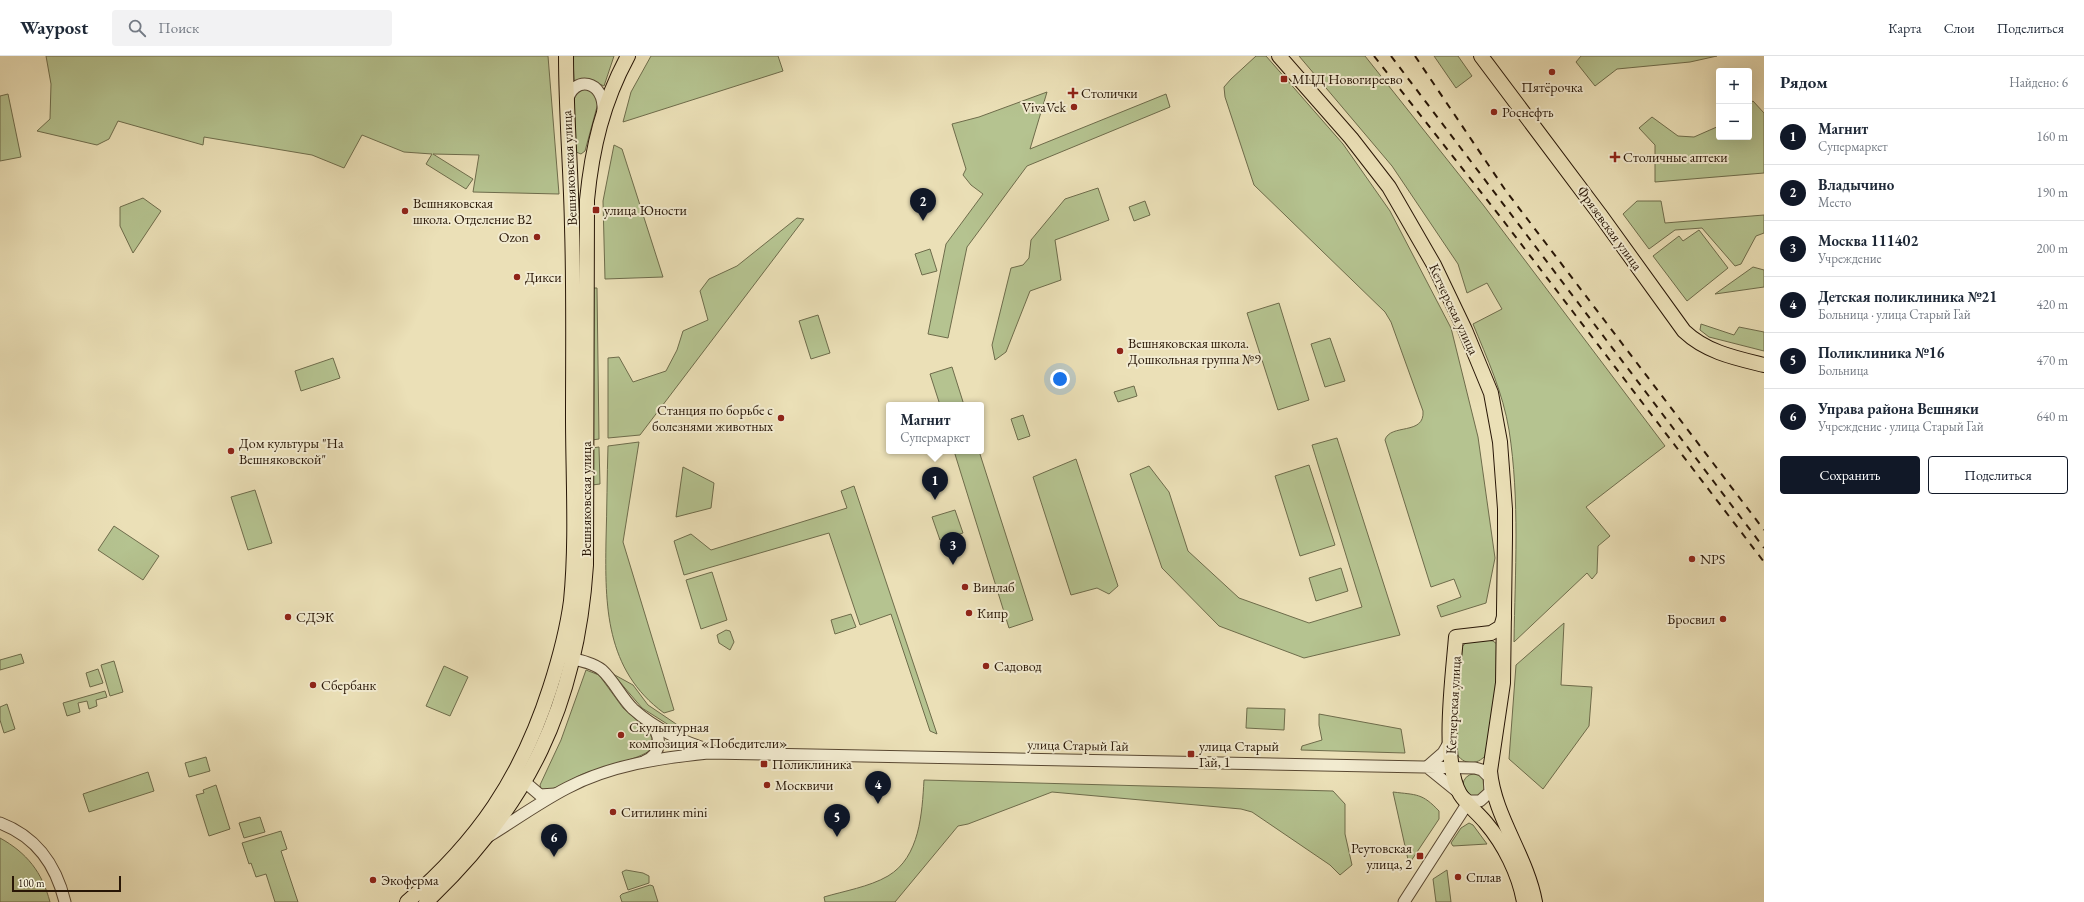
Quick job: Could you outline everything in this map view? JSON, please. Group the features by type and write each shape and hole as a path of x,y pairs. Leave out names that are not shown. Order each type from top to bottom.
{"main road":[{"name":"Вешняковская улица","path":"566,56 566,106 573,236 580,506"},
{"path":"618,75 624,56"},
{"name":"Вешняковская улица","path":"426,902 463,866 486,838 520,778 538,724 566,657 580,506 586,215 592,157 603,112 618,75 628,56"},
{"name":"Кетчерская улица","path":"1279,56 1351,138 1389,187 1434,265 1491,392 1500,442 1505,509 1503,683 1490,762 1491,782 1505,822 1523,861 1535,902"},
{"name":"Фрязевская улица","path":"1481,56 1594,205 1684,331 1698,342 1719,353 1764,365"},
{"name":"Кетчерская улица","path":"1505,609 1501,627 1486,633 1456,637 1450,741 1451,767 1464,798 1487,824 1498,840 1512,866 1524,902"},
{"path":"1486,633 1498,637 1504,651"},
{"name":"Вешняковская улица","path":"407,902 455,857 520,778"},
{"path":"1523,861 1544,902"}],"street":[{"path":"566,106 568,96 573,89 578,86 589,84 599,90 602,95 603,112"},
{"name":"улица Старый Гай","path":"566,657 594,665 602,670 625,700 647,719 686,741 702,748 728,753"},
{"name":"улица Старый Гай","path":"642,762 654,756 659,745 656,731 647,719"},
{"path":"1404,902 1464,798 1458,779 1462,773 1475,768 1485,772 1491,782 1490,792 1484,799 1475,802 1464,798 1438,774 1427,767 1443,753 1450,741"},
{"name":"улица Старый Гай","path":"486,838 557,794 582,781 642,762 687,755 728,753 1475,768"},
{"path":"520,778 540,794 548,796 557,794"},
{"path":"0,823 26,837 46,856 57,876 65,902"}],"green space":[{"path":"46,56 548,56 559,194 473,192 479,155 433,154 473,179 466,189 426,164 432,154 404,152 362,135 344,168 312,155 204,137 203,145 118,121 109,139 97,145 37,131 50,119 51,84"},
{"path":"573,56 614,56 604,86 591,80 574,82"},
{"path":"651,56 778,56 783,71 623,122 631,92"},
{"path":"1256,56 1266,56 1343,144 1390,211 1451,328 1478,437 1495,558 1486,603 1441,617 1437,606 1461,597 1454,579 1431,587 1385,440 1388,435 1393,432 1419,424 1422,419 1423,411 1391,322 1385,312 1254,185 1225,97 1224,87"},
{"path":"1299,56 1365,56 1484,206 1665,446 1586,507 1610,536 1598,546 1597,573 1592,579 1587,573 1514,642 1516,509 1515,483 1509,430 1503,403 1494,376 1473,324 1502,309 1487,283 1467,293 1458,264 1392,166"},
{"path":"1434,56 1458,56 1472,76 1456,88"},
{"path":"1581,56 1717,56 1690,62 1617,69 1595,86 1576,62"},
{"path":"584,89 592,90 598,103 585,151 581,154 576,152 574,100 576,94"},
{"path":"1047,92 1030,149 1166,94 1170,107 1027,166 967,247 948,338 928,334 946,244 983,194 971,185 963,175 966,169 952,124 979,117"},
{"path":"8,94 21,157 0,161 0,96"},
{"path":"1753,101 1764,113 1764,173 1655,182 1655,145 1639,128 1652,117 1678,136 1694,137 1716,127 1716,140 1752,140"},
{"path":"614,145 622,149 663,277 605,279 603,201"},
{"path":"1098,188 1109,220 1055,240 1061,280 1030,291 1006,352 995,360 992,345 1011,268 1023,265 1029,258 1031,240 1065,199"},
{"path":"143,198 161,211 133,253 120,226 120,207"},
{"path":"1145,201 1150,215 1134,221 1129,207"},
{"path":"1637,201 1661,201 1665,223 1764,215 1764,233 1756,236 1741,264 1735,266 1702,228 1675,230 1649,249 1623,214"},
{"path":"797,218 804,219 640,435 608,438 608,358 619,357 633,382 666,371 677,350 683,331 708,320 700,291 709,279 737,266"},
{"path":"1699,230 1728,268 1687,301 1653,256 1679,236 1683,241"},
{"path":"930,249 937,271 922,275 915,254"},
{"path":"1753,267 1764,270 1764,287 1715,294"},
{"path":"591,288 597,288 599,439 592,440"},
{"path":"1279,303 1309,400 1278,410 1247,313"},
{"path":"818,315 830,353 811,359 799,321"},
{"path":"1701,324 1734,335 1739,327 1764,332 1764,351 1709,337 1700,330"},
{"path":"1330,338 1345,381 1325,387 1311,344"},
{"path":"333,358 340,378 301,391 295,371"},
{"path":"952,367 963,402 939,402 930,374"},
{"path":"1134,386 1137,396 1118,402 1114,392"},
{"path":"1023,415 1030,436 1018,440 1011,419"},
{"path":"1337,438 1400,635 1304,658 1219,626 1162,568 1130,474 1149,466 1169,492 1188,551 1239,598 1309,623 1362,607 1312,445"},
{"path":"639,442 623,542 674,710 664,713 645,696 630,677 619,657 612,635 608,612 606,564 608,446"},
{"path":"599,447 600,484 592,485 592,448"},
{"path":"955,454 980,454 1033,620 1009,628"},
{"path":"1076,459 1118,586 1109,594 1097,588 1071,595 1033,477"},
{"path":"1309,465 1335,545 1300,556 1275,476"},
{"path":"683,467 714,483 711,508 676,517"},
{"path":"854,486 937,734 930,731 891,614 860,625 829,533 684,575 674,541 691,534 711,550 847,508 841,491"},
{"path":"255,490 272,543 248,550 231,497"},
{"path":"955,510 963,533 940,540 932,517"},
{"path":"114,526 159,556 143,580 98,550"},
{"path":"1341,568 1348,591 1316,601 1309,578"},
{"path":"712,572 727,620 701,629 686,580"},
{"path":"851,614 856,627 835,634 831,620"},
{"path":"1564,623 1561,685 1592,687 1589,726 1543,789 1509,759 1516,665"},
{"path":"726,630 730,631 734,642 730,650 719,643 717,635"},
{"path":"1486,640 1493,641 1497,644 1498,683 1485,756 1481,760 1471,763 1459,757 1454,747 1462,647 1466,642"},
{"path":"21,654 24,663 0,670 0,660"},
{"path":"114,661 123,692 110,696 101,665"},
{"path":"444,666 468,677 450,716 426,706"},
{"path":"98,669 103,683 90,687 86,673"},
{"path":"586,670 599,675 623,708 648,730 652,738 650,750 638,757 583,774 556,788 545,790 541,789 540,785 561,740"},
{"path":"613,674 633,685 648,705 685,730 683,734 642,708"},
{"path":"105,691 107,697 96,700 97,706 89,709 87,701 78,703 80,712 67,716 63,703"},
{"path":"7,704 15,729 4,733 0,720 0,707"},
{"path":"1247,708 1285,709 1284,730 1246,728"},
{"path":"1319,714 1401,729 1405,753 1301,750 1302,746 1322,740 1319,725"},
{"path":"206,757 210,771 189,777 185,763"},
{"path":"148,772 154,791 89,812 83,794"},
{"path":"1474,774 1482,777 1485,785 1482,793 1474,796 1466,793 1463,785 1466,777"},
{"path":"924,780 1333,791 1345,804 1345,834 1352,865 1340,875 1330,865 1252,812 1241,809 1052,792 968,824 958,826 895,902 825,902 824,897 881,880 899,868 907,858 917,833 922,806"},
{"path":"216,785 230,829 209,836 196,795 204,793 203,790"},
{"path":"1393,792 1419,796 1428,801 1439,811 1439,819 1409,864"},
{"path":"260,817 265,832 244,838 239,823"},
{"path":"1469,823 1473,825 1487,844 1453,846 1451,843 1461,828"},
{"path":"281,831 287,849 281,851 298,902 275,902 266,874 256,877 251,863 249,864 242,843"},
{"path":"0,838 18,850 32,864 43,881 50,902 0,902"},
{"path":"626,870 643,873 649,876 649,883 628,890 622,872"},
{"path":"1447,870 1451,902 1436,902 1433,879"},
{"path":"650,885 653,886 658,902 622,902 620,896 622,894"}],"railway":[{"path":"1374,56 1502,219 1764,562"},
{"path":"1391,56 1764,548"},
{"path":"1415,56 1506,191 1764,530"}],"place":[{"name":"Пятёрочка","path":"1552,72"},
{"name":"МЦД Новогиреево","path":"1284,79"},
{"name":"Столички","path":"1073,93"},
{"name":"VivaVek","path":"1074,107"},
{"name":"Роснефть","path":"1494,112"},
{"name":"Столичные аптеки","path":"1615,157"},
{"name":"улица Юности","path":"596,210"},
{"name":"Вешняковская школа. Отделение В2","path":"405,211"},
{"name":"Владычино","path":"923,221"},
{"name":"Ozon","path":"537,237"},
{"name":"Дикси","path":"517,277"},
{"name":"Вешняковская школа. Дошкольная группа №9","path":"1120,351"},
{"name":"Станция по борьбе с болезнями животных","path":"781,418"},
{"name":"Дом культуры \"На Вешняковской\"","path":"231,451"},
{"name":"Магнит","path":"935,500"},
{"name":"NPS","path":"1692,559"},
{"name":"Москва 111402","path":"953,565"},
{"name":"Винлаб","path":"965,587"},
{"name":"Кипр","path":"969,613"},
{"name":"СДЭК","path":"288,617"},
{"name":"Бросвил","path":"1723,619"},
{"name":"Садовод","path":"986,666"},
{"name":"Сбербанк","path":"313,685"},
{"name":"Скульптурная композиция «Победители»","path":"621,735"},
{"name":"улица Старый Гай, 1","path":"1191,754"},
{"name":"Поликлиника","path":"764,764"},
{"name":"Москвичи","path":"767,785"},
{"name":"Детская поликлиника №21","path":"878,804"},
{"name":"Ситилинк mini","path":"613,812"},
{"name":"Поликлиника №16","path":"837,837"},
{"name":"Реутовская улица, 2","path":"1420,856"},
{"name":"Управа района Вешняки","path":"554,857"},
{"name":"Сплав","path":"1458,877"},
{"name":"Экоферма","path":"373,880"}]}
